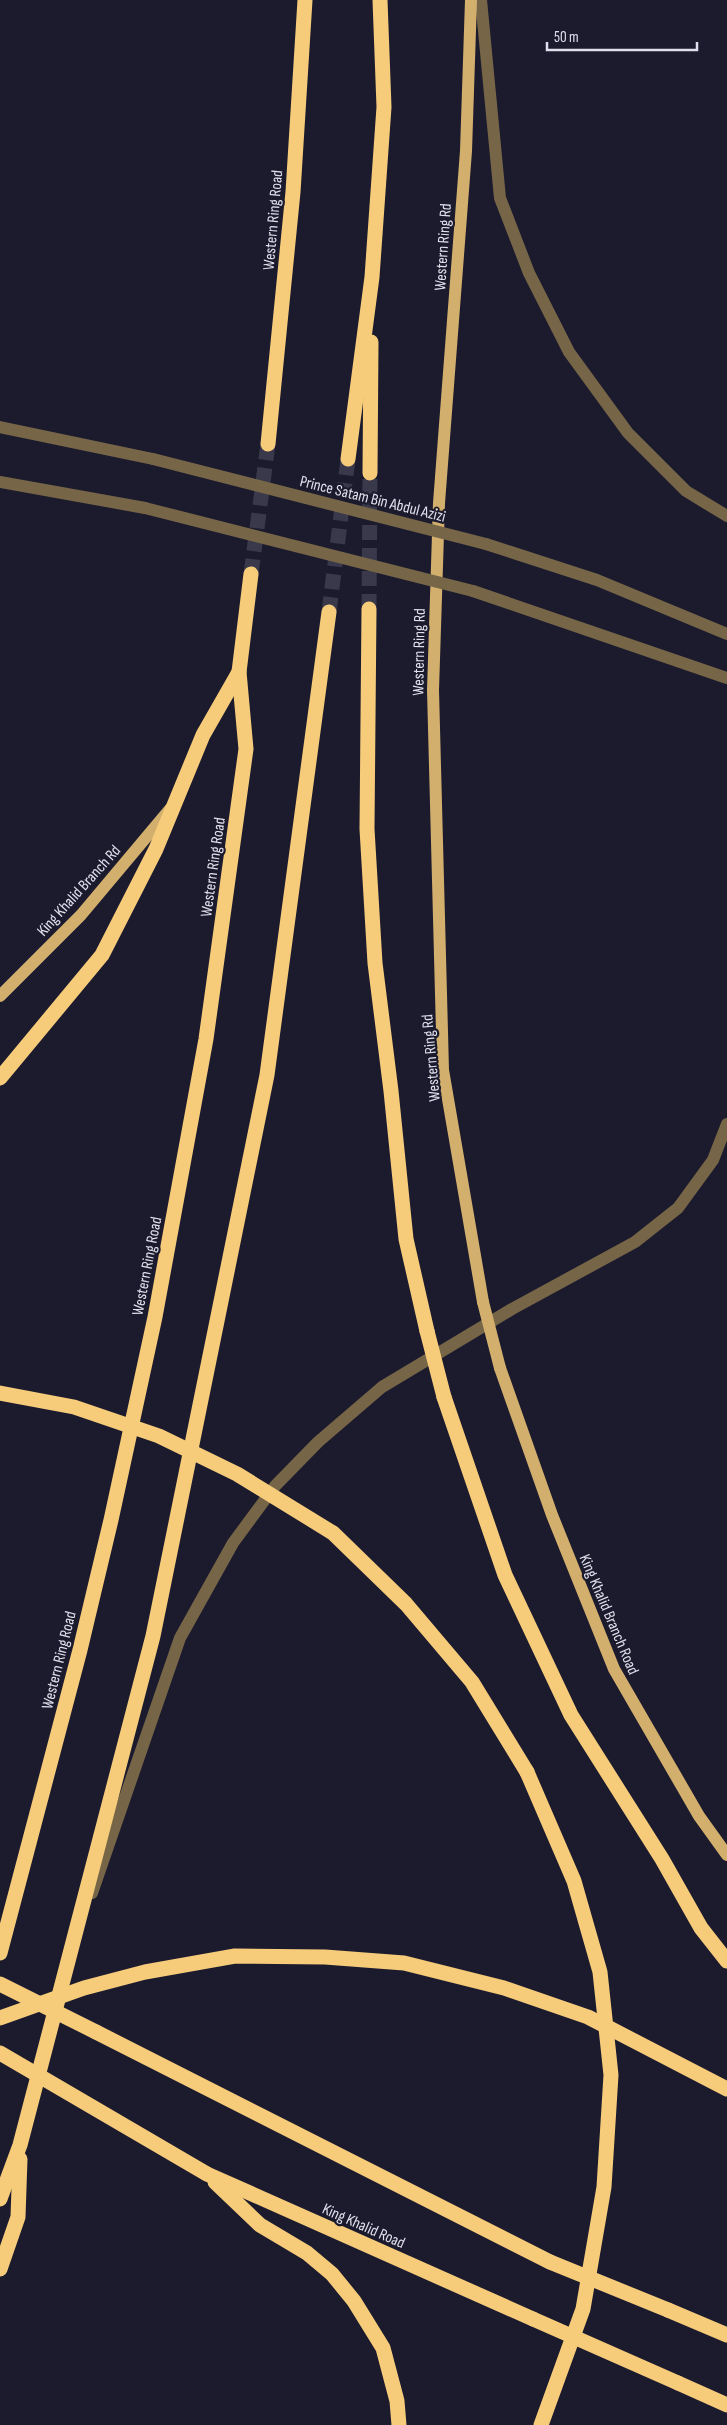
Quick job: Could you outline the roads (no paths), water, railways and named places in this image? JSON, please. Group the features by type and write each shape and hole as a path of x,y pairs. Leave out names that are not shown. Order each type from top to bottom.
{"highway":[{"name":"Western Ring Road","path":"268,444 293,192 305,0"},
{"path":"370,473 372,277 384,107 380,0"},
{"path":"348,459 372,277"},
{"name":"Western Ring Road","path":"0,1953 80,1650 111,1520 156,1307 206,1039 246,749 239,672 251,574"},
{"path":"369,609 367,829 375,963 391,1091 406,1239 444,1397 505,1575 571,1715 662,1859 701,1928 727,1961"},
{"path":"0,2199 20,2145 152,1636 267,1076 329,612"},
{"path":"0,1078 102,956 156,849 203,736 239,672"},
{"path":"0,1393 74,1407 159,1436 237,1474 333,1534 406,1604 472,1682 527,1772 574,1881 600,1972 611,2075 604,2187 583,2308 542,2425"},
{"path":"0,2018 84,1988 128,1976 235,1956 324,1957 404,1963 504,1988 588,2017 727,2089"},
{"path":"0,1984 550,2262 727,2335"},
{"name":"King Khalid Road","path":"0,2053 207,2174 727,2405"},
{"path":"0,2269 18,2217 20,2145"},
{"path":"207,2174 260,2224 307,2253 332,2274 354,2301 383,2348 397,2401 400,2425"}],"main road":[{"name":"Western Ring Rd","path":"471,0 466,151 438,503 433,690 443,1070 483,1302 500,1368"},
{"name":"King Khalid Branch Rd","path":"0,996 82,915 175,803"},
{"name":"King Khalid Branch Road","path":"500,1368 552,1515 614,1669 699,1816 727,1855"}],"street":[{"path":"481,0 500,198 529,273 569,352 628,434 686,492 727,516"},
{"name":"Prince Satam Bin Abdul Azizi","path":"0,427 153,459 486,544 597,580 727,634"},
{"path":"0,482 145,508 473,591 727,678"},
{"path":"67,1966 180,1638 233,1543 275,1486 318,1442 382,1387 512,1309 635,1242 678,1208 713,1160 727,1124"}],"tunnel":[{"path":"251,574 268,444"},
{"path":"329,612 348,459"},
{"path":"369,609 370,473"}]}
